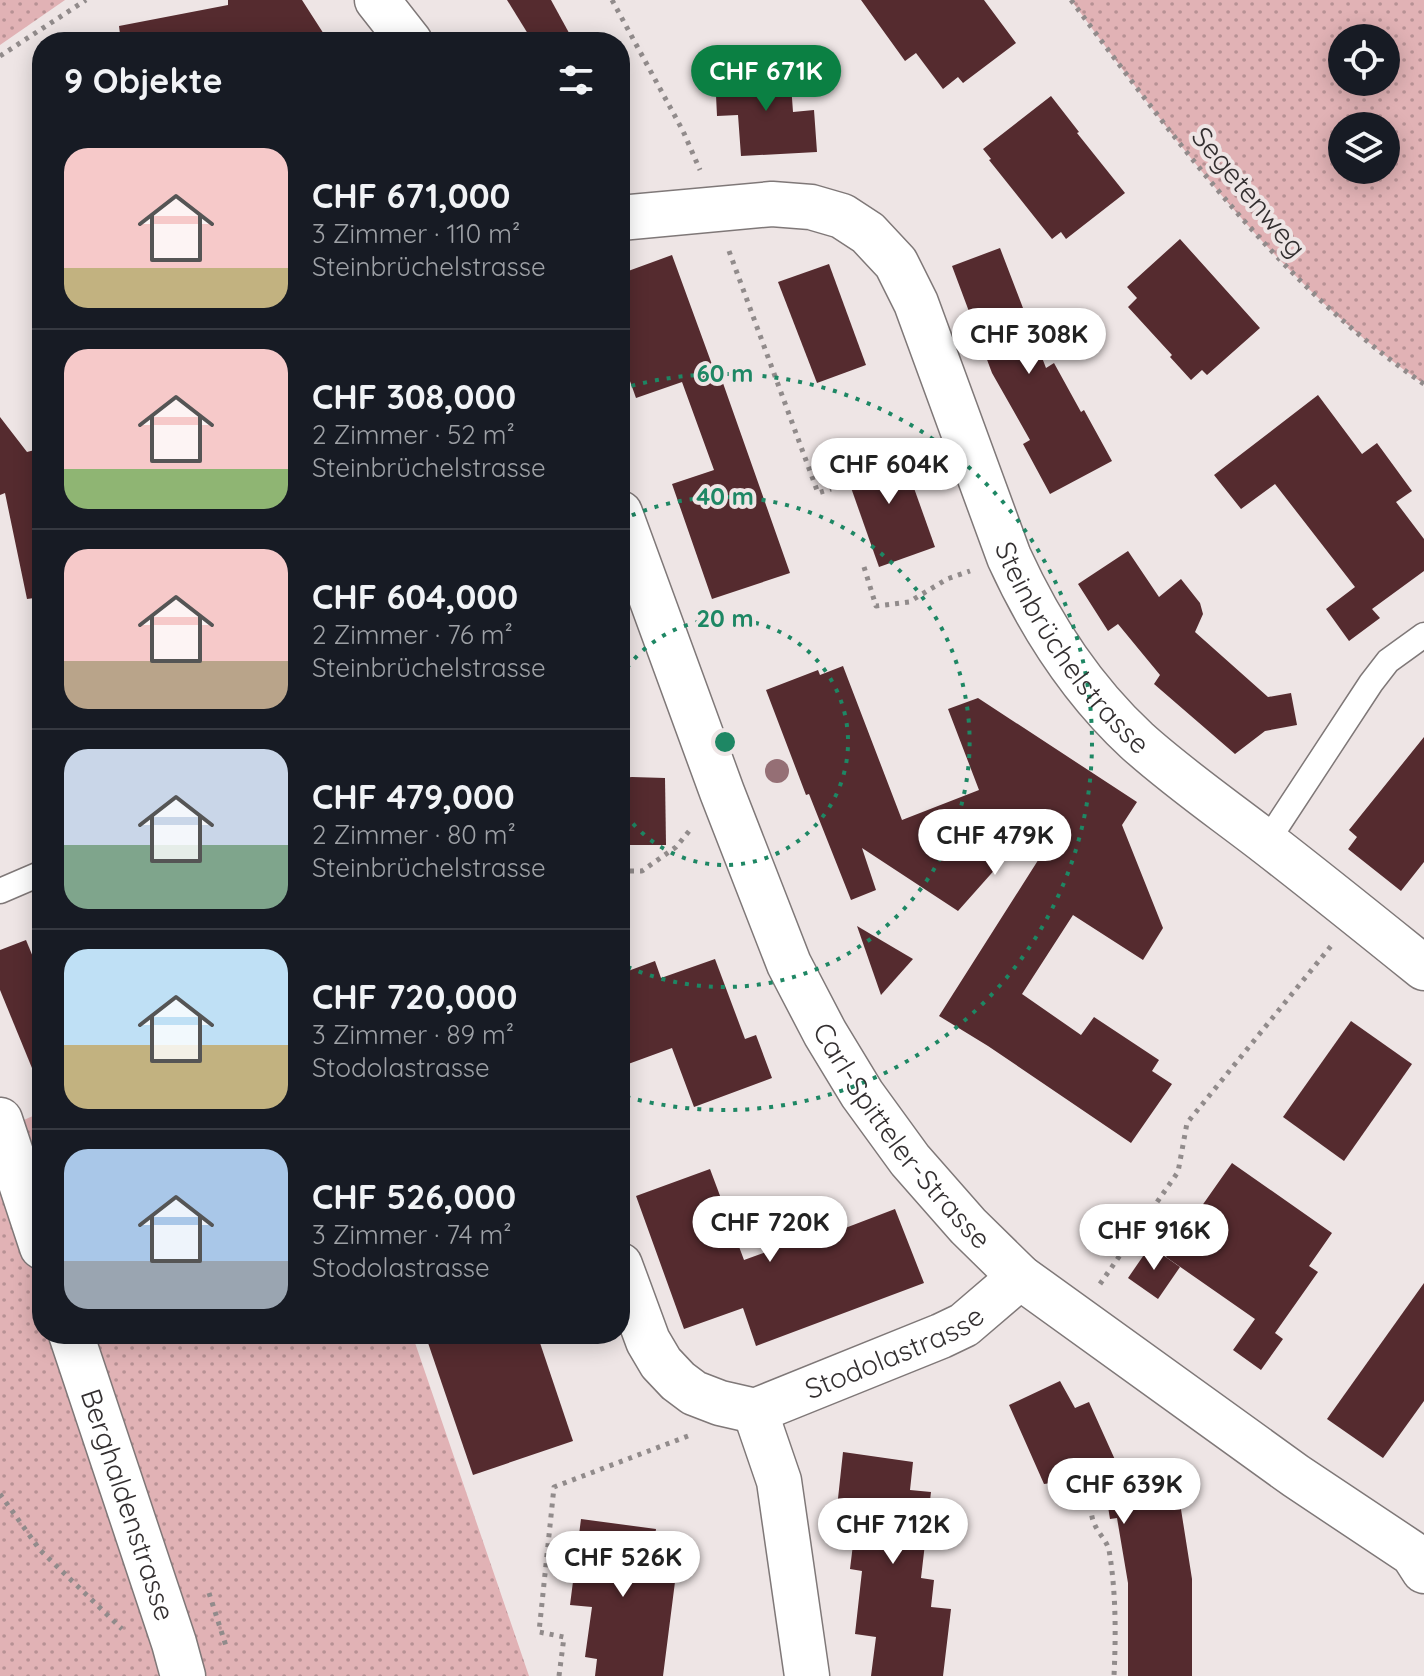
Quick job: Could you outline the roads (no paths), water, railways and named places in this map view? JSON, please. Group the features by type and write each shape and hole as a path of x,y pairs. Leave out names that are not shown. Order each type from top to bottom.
{"street":[{"path":"377,0 402,32"},
{"name":"Steinbrüchelstrasse","path":"630,217 772,204 811,207 842,216 868,233 896,263 916,303 1019,580 1059,649 1095,697 1136,740 1171,770 1424,968"},
{"name":"Carl-Spitteler-Strasse","path":"630,540 789,964 862,1094 910,1160 968,1226 1020,1277 1296,1476 1420,1556"},
{"path":"0,1120 32,1217"},
{"name":"Stodolastrasse","path":"755,1411 964,1325 1020,1277"},
{"path":"630,1292 648,1341 661,1363 678,1381 694,1393 755,1411 779,1481 807,1676"},
{"name":"Berghaldenstrasse","path":"74,1344 182,1671"}],"lane":[{"path":"1266,843 1371,683 1388,661 1424,635"},
{"path":"0,891 32,877"}]}
